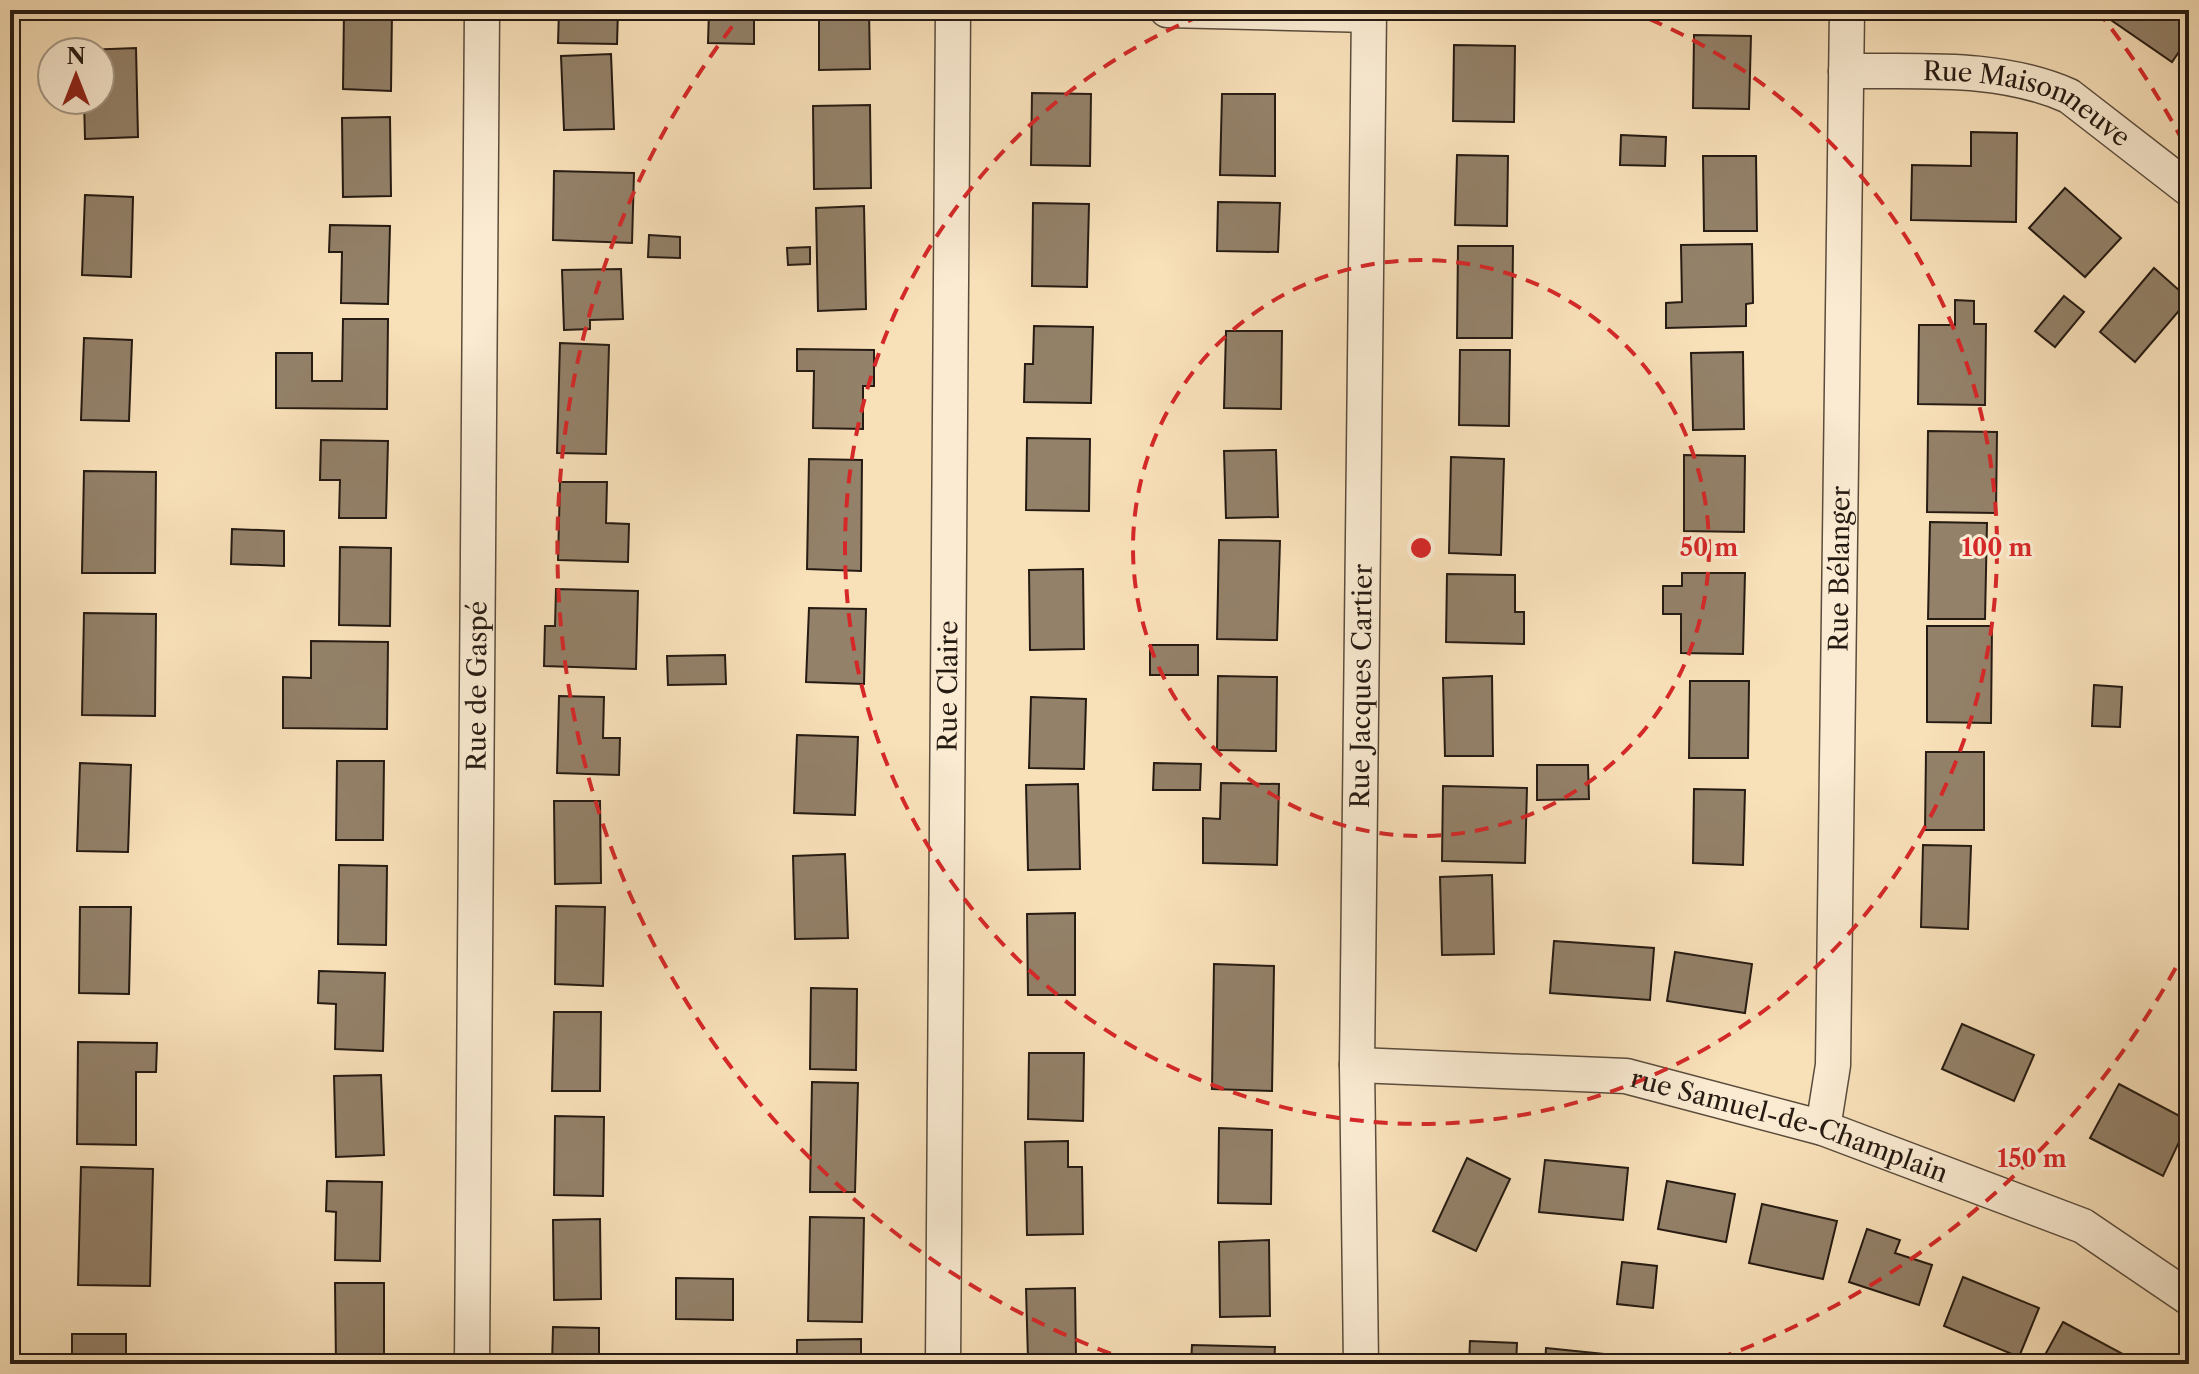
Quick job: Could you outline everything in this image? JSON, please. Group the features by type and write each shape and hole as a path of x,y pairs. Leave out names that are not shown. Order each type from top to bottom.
{"street":[{"name":"Rue de Gaspé","path":"472,1364 482,10"},
{"name":"Rue Claire","path":"943,1364 953,10"},
{"path":"1167,10 1369,12"},
{"name":"Rue Bélanger","path":"1823,1128 1833,1065 1847,10"},
{"name":"Rue Jacques Cartier","path":"1361,1364 1357,1065 1369,12"},
{"name":"Rue Maisonneuve","path":"1846,71 1962,73 2048,87 2069,96 2189,189"},
{"name":"rue Samuel-de-Champlain","path":"1357,1065 1626,1076 1823,1128 2083,1226 2189,1298"}],"building":[{"path":"344,10 392,10 391,91 343,89"},
{"path":"559,10 618,10 617,44 558,43"},
{"path":"709,10 754,10 754,44 708,43"},
{"path":"819,10 869,10 870,69 819,70"},
{"path":"2114,10 2186,10 2189,12 2189,37 2172,62 2108,18"},
{"path":"1694,35 1751,36 1749,109 1693,108"},
{"path":"1454,45 1515,46 1514,122 1453,121"},
{"path":"136,48 138,137 85,139 84,116 116,116 116,49"},
{"path":"611,54 614,129 564,130 561,56"},
{"path":"2189,55 2189,76 2179,67"},
{"path":"1032,93 1091,94 1090,166 1031,165"},
{"path":"1222,94 1275,94 1275,176 1220,175"},
{"path":"870,105 871,188 814,189 813,106"},
{"path":"390,117 391,196 343,197 342,118"},
{"path":"1971,132 2017,133 2016,222 1911,220 1912,165 1971,166"},
{"path":"1621,135 1666,137 1665,166 1620,165"},
{"path":"1457,155 1508,156 1507,226 1455,225"},
{"path":"1703,156 1756,156 1757,231 1704,231"},
{"path":"554,171 634,173 632,243 553,240"},
{"path":"2065,188 2121,238 2085,277 2029,228"},
{"path":"85,195 133,197 131,277 82,275"},
{"path":"1218,202 1280,203 1278,252 1217,251"},
{"path":"1033,203 1089,204 1087,287 1032,286"},
{"path":"864,206 866,309 818,311 816,208"},
{"path":"330,225 390,226 388,304 341,303 342,252 329,252"},
{"path":"649,235 680,237 680,258 648,257"},
{"path":"1752,244 1753,303 1746,304 1746,326 1666,328 1666,303 1682,302 1681,245"},
{"path":"1458,246 1513,246 1512,338 1457,338"},
{"path":"810,247 810,264 788,265 787,248"},
{"path":"2154,268 2189,299 2135,362 2100,332"},
{"path":"621,269 623,319 590,320 590,329 564,330 562,270"},
{"path":"2064,296 2084,312 2055,347 2035,331"},
{"path":"1955,300 1974,301 1974,324 1986,324 1985,405 1918,404 1919,325 1955,325"},
{"path":"343,319 388,319 387,409 276,408 276,353 312,353 312,381 342,381"},
{"path":"1034,326 1093,327 1091,403 1024,402 1025,364 1033,364"},
{"path":"1226,331 1282,331 1281,409 1224,408"},
{"path":"84,338 132,340 129,421 81,420"},
{"path":"560,343 609,345 606,454 557,453"},
{"path":"797,349 874,350 874,386 863,386 863,429 813,428 814,371 797,371"},
{"path":"1460,350 1510,350 1509,426 1459,425"},
{"path":"1743,352 1744,429 1693,430 1691,353"},
{"path":"1928,431 1997,432 1996,513 1927,512"},
{"path":"1027,438 1090,439 1089,511 1026,510"},
{"path":"321,440 388,441 386,518 339,518 340,480 320,480"},
{"path":"1276,450 1278,517 1226,518 1224,451"},
{"path":"1684,455 1745,456 1744,532 1684,531"},
{"path":"1451,457 1504,459 1501,555 1449,553"},
{"path":"809,459 862,460 861,571 807,569"},
{"path":"84,471 156,472 155,573 82,573"},
{"path":"560,482 607,482 606,523 629,524 628,562 558,560"},
{"path":"1930,522 1987,523 1985,619 1928,619"},
{"path":"232,529 284,531 284,566 231,564"},
{"path":"1219,540 1280,541 1277,640 1217,639"},
{"path":"340,547 391,548 390,626 339,625"},
{"path":"1083,569 1084,649 1030,650 1029,570"},
{"path":"1682,573 1745,573 1743,654 1681,653 1681,614 1663,614 1663,586 1682,586"},
{"path":"1447,574 1515,575 1515,612 1524,612 1524,644 1446,642"},
{"path":"556,589 638,591 636,669 544,666 545,626 555,626"},
{"path":"809,608 866,609 864,684 806,682"},
{"path":"84,613 156,614 155,716 82,715"},
{"path":"1927,626 1992,626 1991,723 1927,722"},
{"path":"311,641 388,642 387,729 283,728 283,677 311,678"},
{"path":"1150,645 1198,645 1198,675 1150,675"},
{"path":"725,655 726,684 668,685 667,656"},
{"path":"1218,676 1277,677 1276,751 1217,750"},
{"path":"1492,676 1493,756 1445,756 1443,678"},
{"path":"1690,681 1749,681 1748,758 1689,758"},
{"path":"2094,685 2122,687 2120,727 2092,726"},
{"path":"559,696 604,697 603,738 620,738 619,775 557,773"},
{"path":"1031,697 1086,699 1084,769 1029,768"},
{"path":"797,735 858,737 855,815 794,813"},
{"path":"1926,752 1984,752 1984,830 1925,830"},
{"path":"337,761 384,761 383,840 336,840"},
{"path":"80,763 131,765 128,852 77,851"},
{"path":"1154,763 1201,764 1200,790 1153,790"},
{"path":"1537,765 1588,765 1589,799 1537,800"},
{"path":"1221,783 1279,784 1277,865 1203,863 1203,818 1220,819"},
{"path":"1078,784 1080,869 1028,870 1026,785"},
{"path":"1443,786 1527,788 1525,863 1442,861"},
{"path":"1694,789 1745,790 1743,865 1693,863"},
{"path":"554,801 600,801 601,883 555,884"},
{"path":"2183,837 2189,837 2189,870 2184,870"},
{"path":"1923,845 1971,846 1968,929 1921,927"},
{"path":"845,854 848,938 795,939 793,856"},
{"path":"339,865 387,866 386,945 338,944"},
{"path":"1492,875 1494,954 1442,955 1440,877"},
{"path":"2183,902 2189,902 2189,979 2182,978"},
{"path":"556,906 605,907 603,986 555,984"},
{"path":"80,907 131,907 129,994 79,993"},
{"path":"1075,913 1075,995 1028,995 1027,914"},
{"path":"1554,941 1654,948 1650,1000 1550,993"},
{"path":"1675,952 1752,964 1745,1013 1667,1001"},
{"path":"1214,964 1274,966 1272,1091 1212,1089"},
{"path":"319,971 385,973 383,1051 335,1049 336,1004 318,1003"},
{"path":"811,988 857,989 856,1070 810,1069"},
{"path":"554,1012 601,1012 600,1091 552,1091"},
{"path":"1962,1024 2034,1055 2014,1101 1942,1069"},
{"path":"78,1042 157,1043 156,1072 136,1072 136,1145 77,1144"},
{"path":"1029,1053 1084,1053 1083,1121 1028,1119"},
{"path":"381,1075 384,1155 336,1157 334,1076"},
{"path":"812,1082 858,1083 855,1192 810,1192"},
{"path":"2119,1084 2189,1121 2163,1176 2090,1138"},
{"path":"555,1116 604,1117 603,1196 554,1195"},
{"path":"1219,1128 1272,1130 1271,1204 1218,1203"},
{"path":"1068,1141 1068,1167 1082,1167 1083,1234 1027,1235 1025,1142"},
{"path":"1467,1158 1510,1179 1476,1251 1433,1231"},
{"path":"1545,1160 1628,1168 1623,1220 1539,1212"},
{"path":"81,1167 153,1169 150,1286 78,1285"},
{"path":"327,1181 382,1182 380,1261 335,1260 336,1212 326,1211"},
{"path":"1667,1181 1735,1194 1726,1242 1658,1229"},
{"path":"1762,1204 1837,1221 1823,1279 1749,1263"},
{"path":"810,1217 864,1218 862,1322 808,1321"},
{"path":"600,1219 601,1299 554,1300 553,1220"},
{"path":"1867,1229 1900,1240 1895,1253 1932,1265 1919,1305 1849,1282"},
{"path":"1269,1240 1270,1316 1220,1317 1219,1242"},
{"path":"1622,1262 1657,1266 1653,1308 1617,1304"},
{"path":"1963,1277 2039,1308 2019,1357 1944,1326"},
{"path":"676,1278 733,1279 733,1320 676,1319"},
{"path":"335,1283 384,1283 384,1364 336,1364"},
{"path":"1075,1288 1076,1358 1028,1359 1026,1289"},
{"path":"2063,1322 2136,1361 2134,1364 2040,1364"},
{"path":"553,1327 599,1328 599,1364 552,1364"},
{"path":"72,1334 126,1334 126,1364 72,1364"},
{"path":"861,1339 861,1364 797,1364 797,1340"},
{"path":"1470,1341 1517,1343 1516,1364 1469,1364"},
{"path":"1192,1345 1275,1347 1274,1364 1191,1364"},
{"path":"1546,1348 1633,1357 1633,1364 1545,1364"}]}
